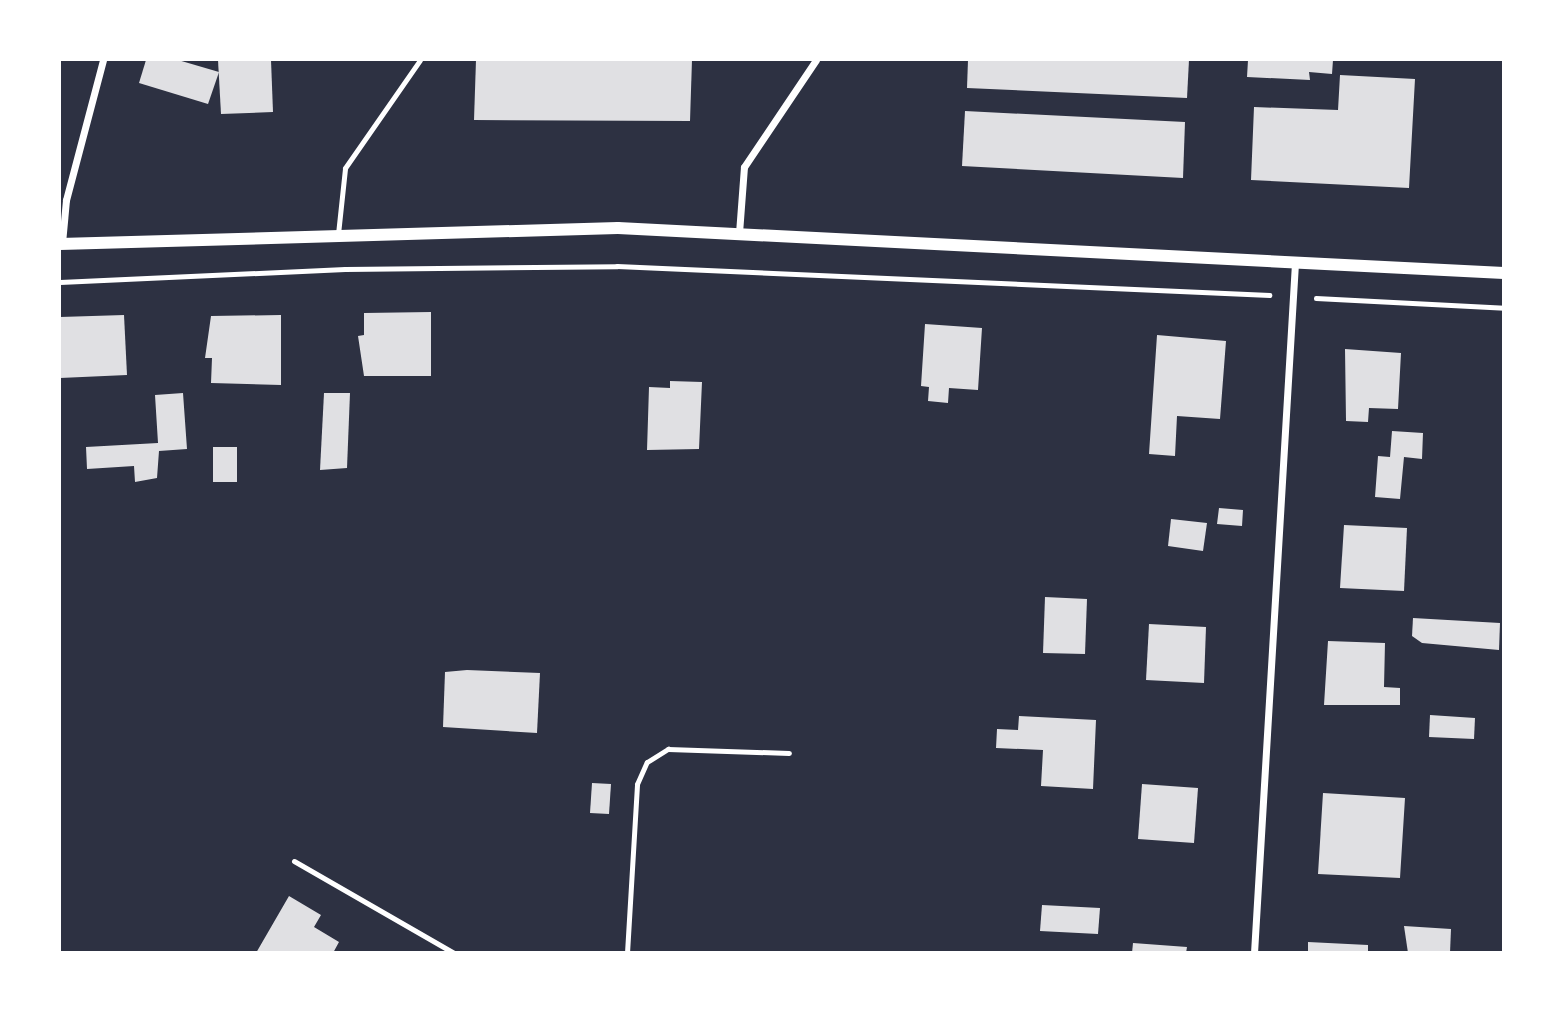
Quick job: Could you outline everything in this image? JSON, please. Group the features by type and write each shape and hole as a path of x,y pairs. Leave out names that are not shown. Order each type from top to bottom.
{"street":[{"path":"103,60 66,201 61,244 338,234 739,233 1503,273"},
{"path":"739,233 744,167 816,60"},
{"path":"1254,953 1295,261"}],"lane":[{"path":"338,234 345,168 421,60"},
{"path":"627,953 636,784 647,762 668,749 789,753"},
{"path":"294,861 454,953"}],"path":[{"path":"60,282 345,269 617,266 1503,308"}],"building":[{"path":"146,60 178,60 219,72 208,104 139,83"},
{"path":"218,60 271,60 273,112 221,114"},
{"path":"476,60 692,60 690,121 474,120"},
{"path":"968,60 1189,60 1187,98 967,88"},
{"path":"1248,60 1333,60 1332,74 1309,72 1310,80 1247,77"},
{"path":"1340,75 1415,79 1409,188 1251,180 1254,107 1338,110"},
{"path":"965,111 1185,122 1183,178 962,166"},
{"path":"431,312 431,376 364,376 358,336 364,335 364,313"},
{"path":"124,315 127,375 60,378 60,317"},
{"path":"281,315 281,385 211,383 212,358 205,358 211,316"},
{"path":"925,324 982,328 978,390 949,388 948,403 928,401 929,387 921,386"},
{"path":"1157,335 1226,341 1220,419 1177,416 1175,456 1149,454"},
{"path":"1345,349 1401,353 1398,409 1369,408 1368,422 1346,421"},
{"path":"670,381 702,382 699,449 647,450 649,387 670,388"},
{"path":"183,393 187,449 159,451 157,478 135,482 134,466 87,469 86,447 158,443 155,395"},
{"path":"324,393 350,393 347,468 320,470"},
{"path":"1392,431 1423,433 1422,459 1404,457 1400,499 1375,497 1378,456 1390,457"},
{"path":"213,447 237,447 237,482 213,482"},
{"path":"1219,508 1243,510 1242,526 1217,524"},
{"path":"1171,519 1207,523 1203,551 1168,546"},
{"path":"1344,525 1407,528 1404,591 1340,588"},
{"path":"1045,597 1087,599 1085,654 1043,653"},
{"path":"1413,618 1500,623 1499,650 1422,643 1412,636"},
{"path":"1149,624 1206,627 1204,683 1146,680"},
{"path":"1328,641 1385,643 1384,687 1400,688 1400,705 1324,705"},
{"path":"467,670 540,673 537,733 443,727 445,672"},
{"path":"1430,715 1475,718 1474,739 1429,737"},
{"path":"1019,716 1096,720 1093,789 1041,786 1043,750 996,748 997,729 1018,730"},
{"path":"592,783 611,784 609,814 590,813"},
{"path":"1142,784 1198,788 1194,843 1138,839"},
{"path":"1323,793 1405,798 1400,878 1318,874"},
{"path":"289,896 321,915 314,927 339,942 333,953 256,953"},
{"path":"1042,905 1100,908 1098,934 1040,931"},
{"path":"1404,926 1451,929 1450,953 1408,953"},
{"path":"1308,942 1368,945 1368,953 1308,953"},
{"path":"1133,943 1187,947 1186,953 1132,953"}]}
